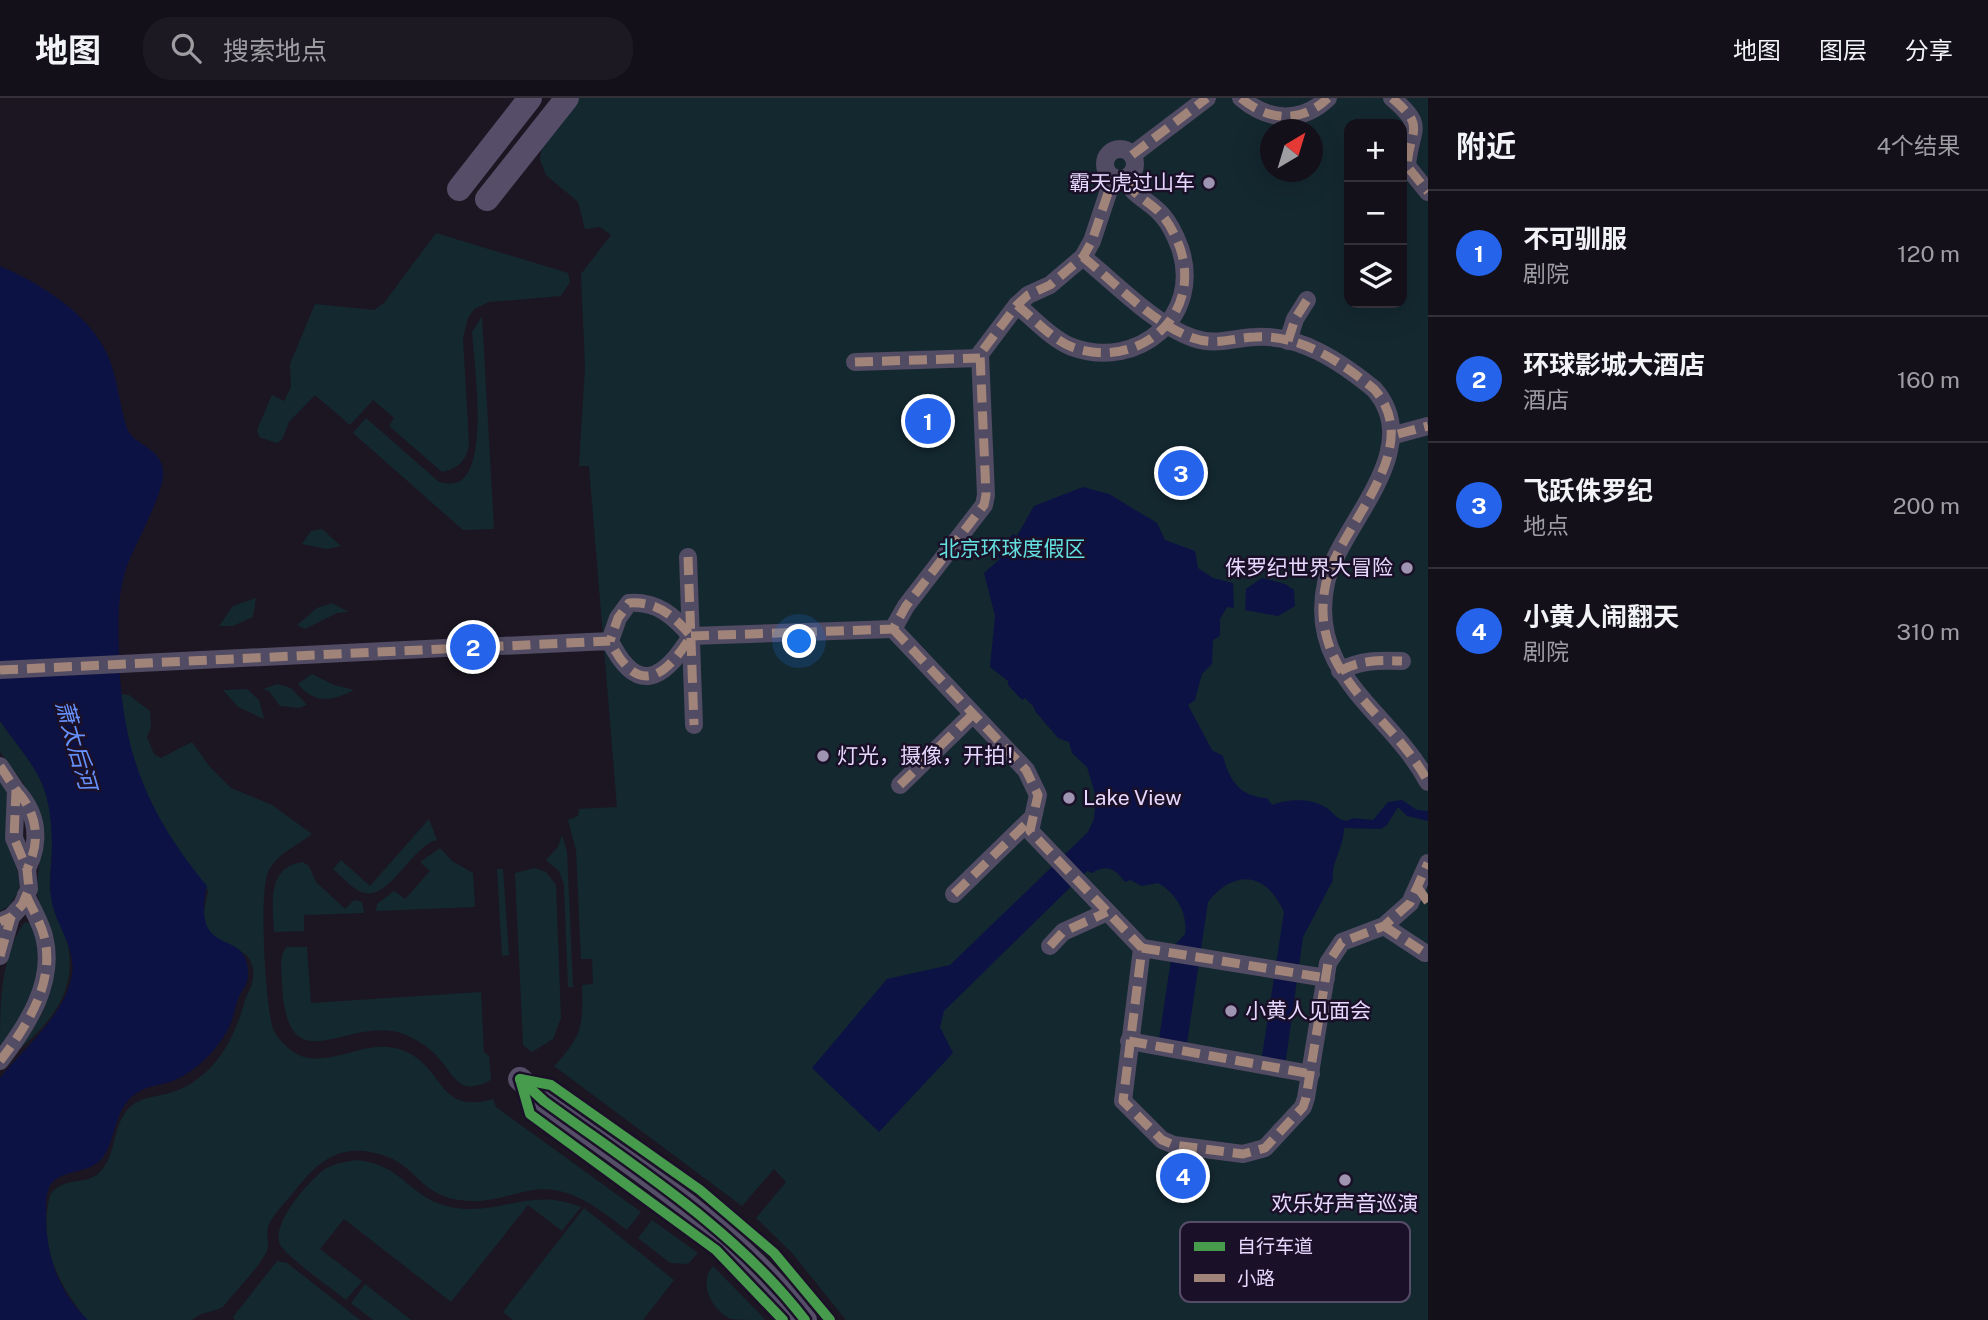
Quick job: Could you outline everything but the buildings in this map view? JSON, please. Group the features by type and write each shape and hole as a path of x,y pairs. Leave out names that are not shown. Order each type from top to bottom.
{"street":[{"path":"459,189 530,98"},
{"path":"487,199 568,98"},
{"path":"1132,155 1207,98"},
{"path":"1241,98 1253,109 1269,116 1286,118 1303,114 1328,98"},
{"path":"1392,98 1412,116 1414,131 1407,166 1428,192"},
{"path":"893,629 906,606 984,505 986,495 980,358 985,346 1017,305 1028,295 1050,285 1083,257 1119,178 1135,166 1132,155 1120,149 1106,156 1104,166 1119,178 1130,190 1162,215 1180,248 1185,285 1183,299 1168,326 1143,345 1111,352 1086,350 1070,346 1017,305"},
{"path":"1083,257 1168,326 1215,344 1257,337 1304,344 1343,366 1377,391 1393,412 1399,452 1381,492 1331,565 1323,608 1330,653 1340,671 1409,754 1428,782"},
{"path":"1288,341 1295,319 1307,300"},
{"path":"855,362 980,358"},
{"path":"1398,434 1428,426"},
{"path":"688,557 694,725"},
{"path":"643,602 656,606 675,618 691,636 674,663 647,676 635,675 621,663 610,641 618,618 629,603 643,602"},
{"path":"691,636 893,629 1026,770 1038,795 1030,820 1030,831 1142,948 1326,978"},
{"path":"501,646 610,641"},
{"path":"0,670 445,648"},
{"path":"1340,671 1353,664 1371,661 1402,661"},
{"path":"900,785 973,714"},
{"path":"0,766 16,790 14,838 27,869 26,895 45,944 42,988 19,1037 0,1061"},
{"path":"954,894 1030,820"},
{"path":"1142,948 1123,1101 1162,1140 1174,1145 1243,1154 1265,1148 1303,1107 1311,1074 1328,963 1342,942 1384,926 1410,903 1423,889 1428,863"},
{"path":"0,956 6,919 26,895"},
{"path":"1050,946 1062,932 1107,912"},
{"path":"1384,926 1425,953"},
{"path":"1129,1041 1311,1074"},
{"path":"520,1079 544,1101 728,1237 761,1267 805,1320"}],"green space":[{"name":"北京环球度假区","path":"579,98 1428,98 1428,1320 846,1320 792,1253 756,1218 786,1182 774,1169 742,1206 554,1066 576,1038 581,1020 582,985 593,984 592,959 581,959 576,850 568,820 578,816 579,809 617,807 589,466 579,466 585,367 581,274 611,235 600,227 585,229 578,202 546,175 540,160 542,145"},
{"path":"436,233 568,273 570,282 561,296 489,302 474,309 468,318 463,338 469,444 461,463 442,472 389,426 394,418 373,400 350,425 315,395 289,422 282,440 276,443 259,437 257,430 272,395 284,401 291,387 290,364 315,304 374,310 384,303"},
{"path":"482,316 494,529 463,530 353,433 366,418 439,482 460,481 469,471 477,434 477,388 472,332"},
{"path":"322,529 341,546 327,549 302,544 311,531"},
{"path":"256,598 253,617 233,626 219,626 233,606"},
{"path":"332,603 349,612 337,613 305,629 297,625 317,608"},
{"path":"312,674 334,685 354,690 338,697 317,698 298,684"},
{"path":"277,684 291,688 307,705 299,708 280,706 269,691 263,689"},
{"path":"247,689 259,700 264,719 238,707 223,690"},
{"path":"119,694 129,695 150,711 151,727 147,737 154,754 161,758 192,742 210,767 231,788 272,805 312,834 272,865 265,884 264,951 268,1001 274,1031 282,1042 301,1056 314,1058 382,1047 397,1048 411,1054 453,1097 476,1102 493,1099 496,1107 641,1212 627,1230 581,1199 556,1190 528,1191 485,1200 454,1199 431,1190 408,1169 388,1157 372,1152 345,1152 333,1156 312,1171 272,1218 268,1226 266,1253 223,1307 192,1320 87,1320 67,1292 53,1262 46,1230 50,1195 62,1185 89,1179 101,1171 110,1156 120,1123 134,1104 187,1086 210,1068 234,1032 252,984 253,971 251,961 245,954 208,933 204,912 208,891 159,824 130,755"},
{"path":"0,721 32,765 45,791 51,824 50,889 64,930 70,968 62,999 53,1014 15,1053 42,1014 50,980 46,928 36,890 41,851 24,784 0,752"},
{"path":"0,781 8,789 12,851 19,876 19,891 9,906 0,911"},
{"path":"429,819 437,840 417,853 379,890 370,893 359,891 333,869 341,860 370,886"},
{"path":"562,835 567,851 573,987 568,987 564,885 559,871 546,860 558,847"},
{"path":"440,848 452,861 473,873 475,907 376,911 377,904 394,891 405,899 430,871 420,862"},
{"path":"303,862 309,866 316,882 345,909 354,900 362,902 364,913 304,915 304,931 274,932 273,899 277,879 291,865"},
{"path":"535,868 546,872 556,885 561,1018 553,1039 532,1052 523,1045 515,873"},
{"path":"497,869 503,869 509,955 502,956"},
{"path":"25,922 32,924 38,942 38,975 27,1005 0,1049 1,999 6,966 17,935"},
{"path":"287,947 307,947 311,1003 481,992 484,1052 489,1056 491,1080 480,1085 464,1085 430,1049 406,1035 385,1030 308,1041 295,1033 286,1015 282,983 281,959"},
{"path":"356,1160 385,1168 436,1203 450,1207 484,1208 546,1200 562,1201 581,1207 562,1231 528,1205 451,1302 344,1219 320,1249 362,1281 346,1300 291,1256 280,1244 279,1236 281,1226 293,1204 318,1175 333,1165"},
{"path":"584,1208 674,1280 643,1320 513,1320 503,1312"},
{"path":"652,1220 698,1253 688,1264 670,1263 638,1238"},
{"path":"277,1261 287,1263 360,1320 235,1320 233,1317"},
{"path":"713,1266 765,1320 730,1319 717,1309 707,1288 707,1280"},
{"path":"365,1284 411,1320 373,1320 351,1303"}],"water":[{"name":"萧太后河","path":"0,266 47,291 89,326 108,356 130,434 153,451 161,463 163,480 160,491 126,569 121,590 119,642 125,720 141,778 153,805 186,859 207,886 204,910 207,925 213,934 240,951 246,960 248,975 230,1025 207,1057 184,1076 144,1089 132,1097 121,1112 109,1146 100,1161 86,1169 64,1175 49,1187 46,1225 55,1270 68,1296 88,1320 0,1320 0,1078 43,1030 62,1003 72,974 72,965 69,947 52,903 51,823 44,790 32,765 0,721"},
{"path":"1083,487 1109,494 1157,523 1165,540 1195,551 1198,568 1213,578 1233,583 1234,608 1227,607 1220,619 1220,636 1213,640 1212,664 1202,674 1195,700 1188,705 1212,750 1223,756 1237,786 1250,794 1267,798 1272,805 1293,800 1315,802 1347,821 1353,818 1373,820 1388,802 1402,800 1417,810 1428,811 1428,821 1407,816 1398,807 1387,825 1381,829 1344,828 1333,868 1333,880 1303,937 1285,1066 1261,1063 1284,912 1269,889 1250,880 1239,880 1218,891 1208,902 1187,1043 1159,1039 1173,947 1185,934 1185,919 1179,904 1170,892 1158,883 1142,886 1130,880 1125,882 1118,873 1106,868 1092,873 1087,871 944,1011 940,1027 953,1053 879,1132 812,1068 887,979 950,965 1088,832 1094,819 1096,797 1087,767 1072,753 1069,742 1058,738 1034,707 1025,698 1022,700 1008,685 1008,681 990,667 995,616 984,573 1000,559 997,555 1013,534 1017,536 1034,506"},
{"path":"1262,578 1285,584 1294,590 1295,606 1278,616 1245,610 1246,589"}],"tunnel":[{"path":"445,648 501,646"}],"marked path":[{"path":"1132,155 1207,98"},
{"path":"1241,98 1262,111 1284,116 1307,112 1328,98"},
{"path":"1392,98 1413,122 1407,166 1428,192"},
{"path":"691,636 893,629 906,606 984,505 986,495 980,354 1017,305 1028,295 1050,285 1083,257 1092,241 1113,178"},
{"path":"1017,305 1065,344 1097,352 1120,351 1141,344 1159,332 1173,316 1182,296 1185,273 1180,248 1165,219 1132,190 1125,179"},
{"path":"1083,257 1150,314 1179,332 1209,341 1255,337 1288,340 1334,360 1374,389 1388,412 1391,437 1386,462 1334,561 1326,583 1323,615 1328,643 1340,668 1412,757 1428,782"},
{"path":"1288,341 1295,319 1307,300"},
{"path":"855,362 980,358"},
{"path":"1398,434 1428,426"},
{"path":"688,557 694,725"},
{"path":"0,670 610,641 630,670 650,676 671,663 691,636 664,611 648,604 629,603 618,618 610,641"},
{"path":"893,629 1026,770 1038,795 1030,831 1142,948 1123,1101 1162,1140 1174,1145 1243,1154 1265,1148 1303,1107 1328,963 1342,942 1384,926 1410,903 1428,863"},
{"path":"1340,671 1370,662 1402,661"},
{"path":"900,785 973,714"},
{"path":"0,766 16,790 14,838 27,869 29,889 22,905 11,917 0,922"},
{"path":"16,790 29,809 35,828 34,848 27,869"},
{"path":"954,894 1030,820"},
{"path":"1418,888 1428,902"},
{"path":"0,1061 37,1003 46,970 44,936 26,895"},
{"path":"1050,946 1063,932 1107,912"},
{"path":"0,956 11,917"},
{"path":"1384,926 1425,953"},
{"path":"1142,948 1326,978"},
{"path":"1129,1041 1311,1074"}],"cycle path":[{"path":"520,1079 544,1101 716,1228 748,1257 805,1320"},
{"path":"783,1320 716,1250 530,1114 520,1079 551,1085 700,1190 774,1253 830,1320"}],"place":[{"name":"霸天虎过山车","path":"1209,183"},
{"name":"不可驯服","path":"928,421"},
{"name":"飞跃侏罗纪","path":"1181,473"},
{"name":"侏罗纪世界大冒险","path":"1407,568"},
{"name":"环球影城大酒店","path":"473,647"},
{"name":"灯光，摄像，开拍！","path":"823,756"},
{"name":"Lake View","path":"1069,798"},
{"name":"小黄人见面会","path":"1231,1011"},
{"name":"小黄人闹翻天","path":"1183,1176"},
{"name":"欢乐好声音巡演","path":"1345,1180"}]}
